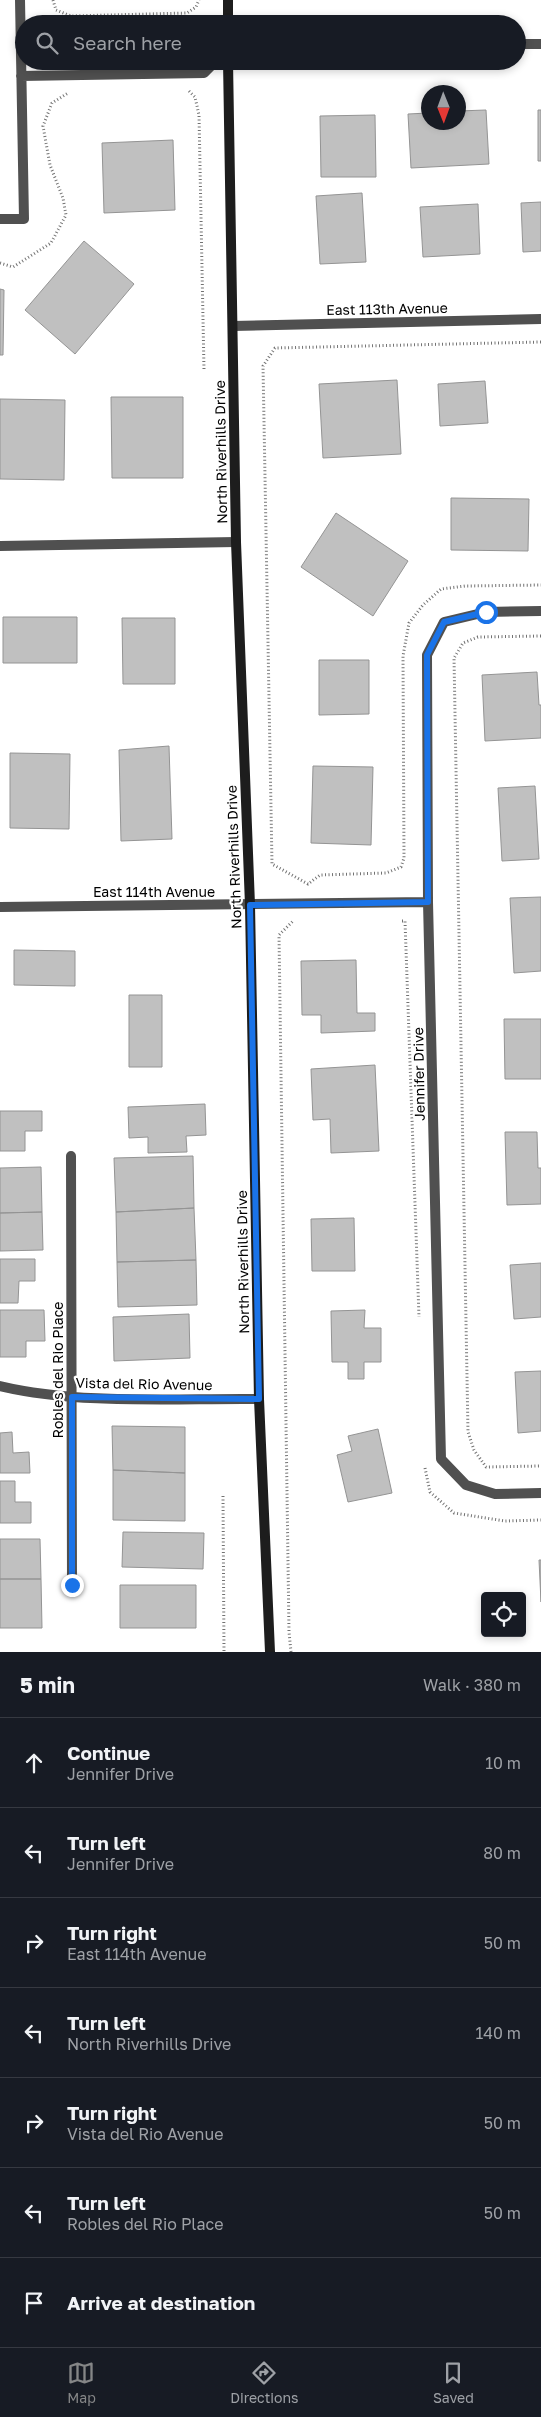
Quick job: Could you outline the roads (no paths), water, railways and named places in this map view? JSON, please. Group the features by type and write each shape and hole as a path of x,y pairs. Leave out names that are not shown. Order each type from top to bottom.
{"street":[{"path":"20,0 21,15"},
{"path":"228,0 228,15"},
{"path":"526,44 541,44"},
{"path":"0,219 24,219 22,70"},
{"path":"22,76 204,73 207,70"},
{"name":"North Riverhills Drive","path":"228,70 236,542 250,905 259,1399 270,1652"},
{"name":"East 113th Avenue","path":"233,326 541,320"},
{"path":"0,546 236,542"},
{"name":"Jennifer Drive","path":"541,611 486,612 444,622 427,655 428,902 441,1459 466,1486 496,1494 541,1493"},
{"name":"East 114th Avenue","path":"0,907 428,902"},
{"name":"Robles del Rio Place","path":"71,1156 72,1585"},
{"name":"Vista del Rio Avenue","path":"0,1386 24,1392 72,1397 259,1399"}]}
